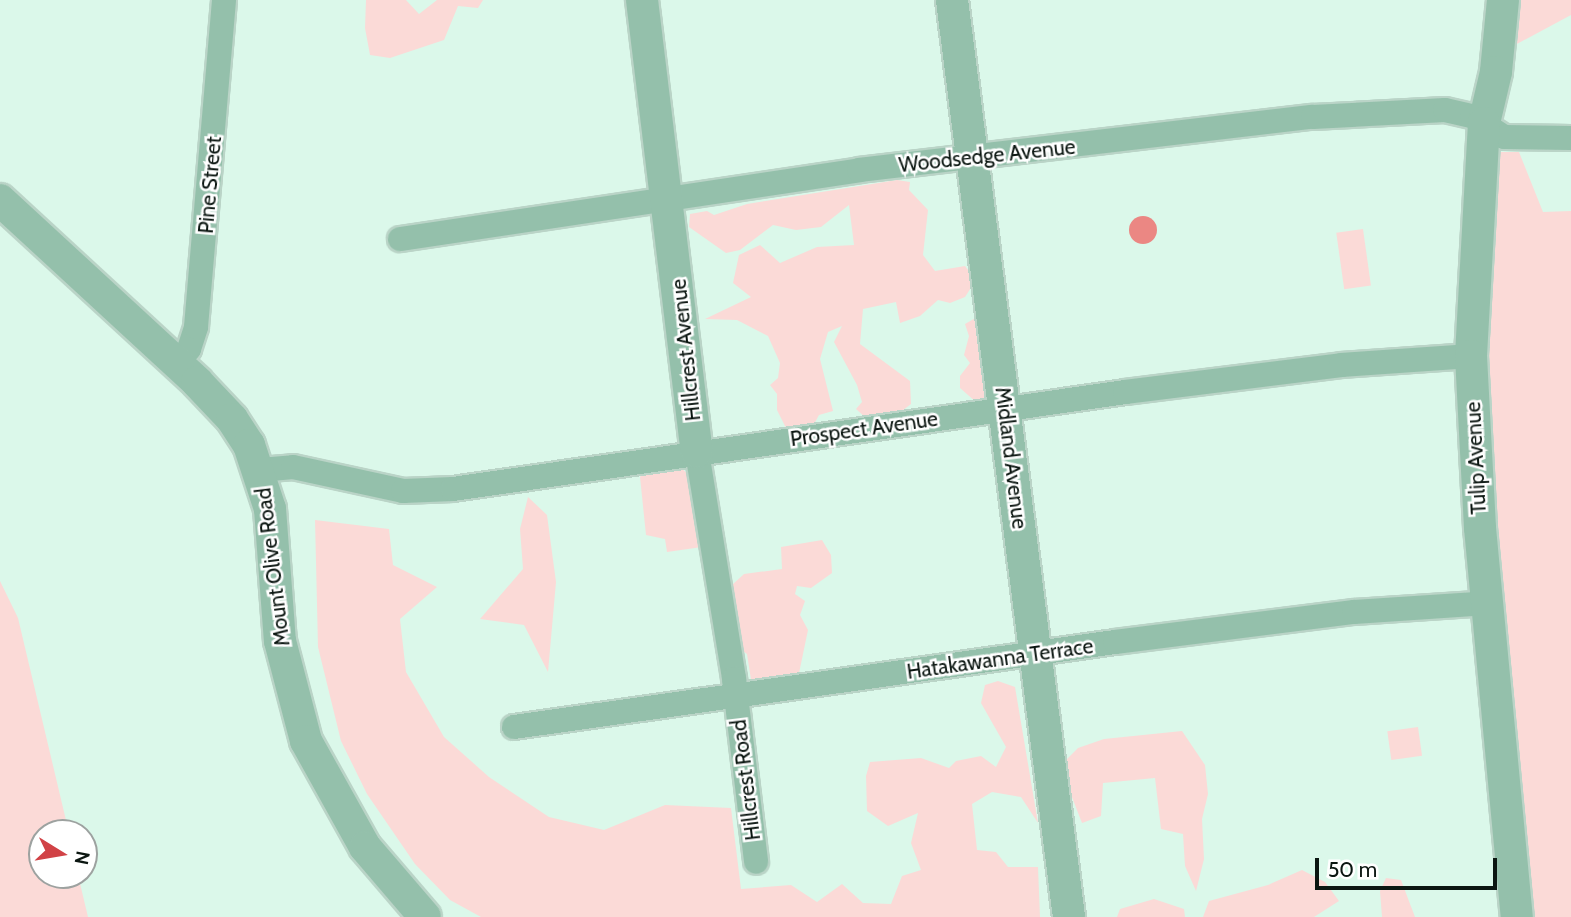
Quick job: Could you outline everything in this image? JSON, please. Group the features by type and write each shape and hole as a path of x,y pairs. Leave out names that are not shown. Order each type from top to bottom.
{"street":[{"name":"Pine Street","path":"176,363 189,349 196,327 224,0"},
{"name":"Hillcrest Avenue","path":"642,0 698,452 736,699"},
{"name":"Midland Avenue","path":"952,0 1069,917"},
{"name":"Tulip Avenue","path":"1503,0 1496,72 1484,123 1471,356 1488,603 1517,917"},
{"name":"Woodsedge Avenue","path":"400,239 972,158 1381,111 1458,111 1512,138 1571,138"},
{"name":"Mount Olive Road","path":"0,200 176,363 232,419 260,470 273,532 280,641 306,741 365,847 425,917"},
{"name":"Prospect Avenue","path":"260,470 286,466 376,488 431,491 1006,409 1340,365 1471,356"},
{"name":"Hatakawanna Terrace","path":"514,727 736,699 1035,654 1354,612 1488,603"},
{"name":"Hillcrest Road","path":"736,699 756,862"}],"shaded area":[{"path":"366,0 406,0 419,14 437,0 483,0 478,8 458,6 444,40 390,58 370,55 365,28"},
{"path":"1516,0 1571,0 1571,15 1515,45"},
{"path":"1497,152 1519,152 1543,212 1571,211 1571,917 1532,917 1530,904 1487,414 1484,329"},
{"path":"897,180 910,182 909,190 928,210 923,255 935,271 965,266 976,280 965,297 950,303 938,300 920,316 900,323 896,302 863,309 860,344 910,381 911,404 894,417 866,418 856,409 862,402 857,385 834,342 842,326 828,332 820,359 833,411 819,415 813,426 787,430 777,410 777,394 770,385 778,378 780,363 768,336 737,320 705,319 751,297 733,283 739,255 760,245 780,263 817,247 854,245 849,205 821,227 796,230 773,225 740,250 726,253 689,227 690,214 707,211 714,215 747,204"},
{"path":"1143,216 1153,220 1157,230 1153,240 1143,244 1133,240 1129,230 1133,220"},
{"path":"1363,229 1371,285 1344,289 1336,233"},
{"path":"979,316 991,402 976,402 960,388 960,376 970,363 964,355 969,336 965,324"},
{"path":"679,466 689,475 702,547 667,552 665,539 646,535 640,477 644,471"},
{"path":"528,497 547,515 556,582 548,672 524,625 480,619 523,569 520,529"},
{"path":"315,520 389,529 393,565 437,587 400,619 406,672 444,737 489,777 549,817 604,830 665,805 731,808 741,889 791,885 817,902 842,884 863,903 891,904 902,876 921,870 911,843 918,813 888,826 867,811 866,776 870,762 921,758 949,768 956,761 981,756 996,767 1006,747 981,703 985,685 998,681 1015,687 1038,823 1021,797 992,792 972,804 977,850 996,852 1008,867 1038,867 1040,917 481,917 450,900 415,864 367,794 341,741 318,647"},
{"path":"822,540 831,555 832,573 811,588 797,586 795,594 805,601 800,615 808,630 798,678 752,686 747,654 740,649 732,585 744,574 782,569 781,547"},
{"path":"0,581 18,618 66,819 28,819 28,889 81,889 88,917 0,917"},
{"path":"1418,727 1422,756 1391,760 1387,731"},
{"path":"1182,731 1205,765 1208,794 1202,819 1204,859 1196,891 1185,866 1183,834 1161,829 1155,778 1103,783 1101,816 1082,823 1070,792 1065,761 1078,748 1104,739"},
{"path":"1302,870 1325,882 1339,901 1314,917 1203,917 1209,901 1268,885"},
{"path":"1386,878 1401,880 1415,917 1382,917 1380,891"},
{"path":"1154,899 1184,909 1185,917 1117,917 1120,909"}]}
